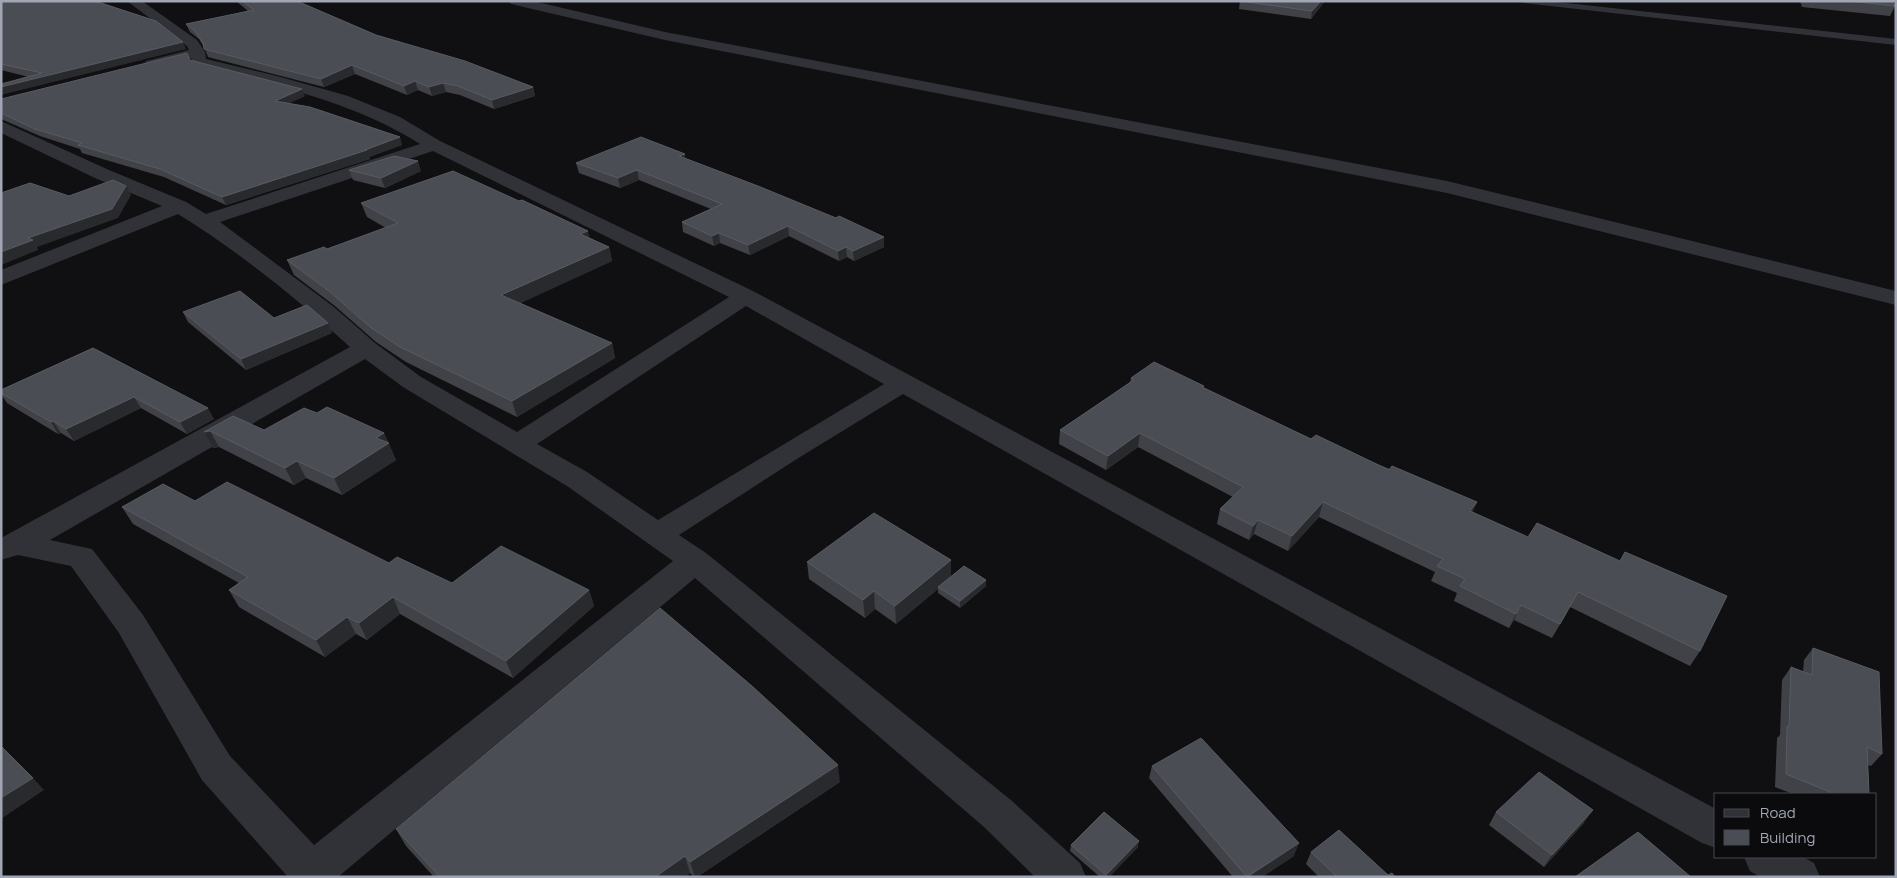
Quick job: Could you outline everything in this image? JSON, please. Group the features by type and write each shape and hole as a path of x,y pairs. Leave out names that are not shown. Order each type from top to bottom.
{"street":[{"path":"133,1 192,43 198,52 199,62 253,74 345,100 390,119 434,145 746,296 1714,829"},
{"path":"516,1 665,36 1447,187 1896,298"},
{"path":"135,68 198,52"},
{"path":"1,126 102,174 179,206 204,221 326,312 366,348 412,382 577,479 658,534 695,562 998,814 1065,877"},
{"path":"10,146 29,140"},
{"path":"204,221 434,145"},
{"path":"1,278 179,206"},
{"path":"518,444 746,296"},
{"path":"10,546 366,348"},
{"path":"658,534 790,450 904,383"},
{"path":"10,546 81,557 131,624 216,768 315,874 695,562"},
{"path":"1767,858 1799,877"}],"lane":[{"path":"1524,1 1896,42"}],"building":[{"path":"1,1 95,1 156,21 183,42 1,87 1,84 42,73 1,64"},
{"path":"242,1 297,1 376,35 465,61 533,87 492,100 458,86 443,83 429,87 415,81 404,86 352,65 321,79 204,49 203,43 195,31 186,24 254,10"},
{"path":"1240,1 1321,1 1312,11"},
{"path":"1848,1 1892,1 1895,6"},
{"path":"187,53 190,60 302,89 275,101 310,107 400,137 365,150 367,150 222,197 160,169 78,145 82,143 35,129 1,113 1,99"},
{"path":"641,137 685,154 679,156 836,218 839,216 884,237 853,251 846,247 838,251 788,226 748,245 719,233 712,236 682,222 722,204 637,170 618,178 576,163"},
{"path":"394,156 418,161 381,178 349,170"},
{"path":"453,171 519,201 522,200 588,231 580,234 609,247 501,295 612,343 512,401 400,347 370,327 329,291 287,260 324,247 327,249 398,223 361,203"},
{"path":"113,180 126,186 112,209 28,238 33,240 1,252 1,193 30,183 69,196"},
{"path":"240,291 274,318 307,305 328,323 241,359 183,312"},
{"path":"93,348 208,408 180,422 134,397 66,429 1,393 1,390"},
{"path":"1154,362 1311,439 1316,435 1389,470 1392,466 1477,502 1470,511 1528,537 1537,523 1620,561 1625,552 1727,596 1700,651 1578,592 1560,624 1521,605 1516,614 1460,586 1465,579 1437,566 1443,559 1323,502 1292,536 1258,520 1253,526 1220,509 1243,487 1140,433 1108,456 1060,430 1134,380 1131,378"},
{"path":"327,407 384,433 376,438 389,443 334,478 297,461 285,468 210,431 204,432 233,416 264,430 304,408 317,413"},
{"path":"227,482 389,563 397,557 452,583 501,546 589,590 506,661 393,597 359,623 347,617 316,640 229,590 248,577 122,507 163,484 195,501"},
{"path":"874,513 951,560 895,606 874,591 863,600 807,562"},
{"path":"964,566 986,580 960,601 938,587"},
{"path":"660,608 752,686 838,765 690,862 685,856 655,877 440,877 396,829"},
{"path":"1813,648 1879,672 1882,754 1867,747 1869,793 1833,793 1786,774 1791,667 1812,675"},
{"path":"1201,738 1299,843 1247,877 1152,766"},
{"path":"1,746 33,778 1,798"},
{"path":"1539,772 1593,810 1552,855 1496,812"},
{"path":"1104,812 1139,841 1106,875 1071,845"},
{"path":"1339,830 1388,875 1392,873 1395,877 1337,877 1311,852"},
{"path":"1638,832 1691,877 1575,877"}]}
